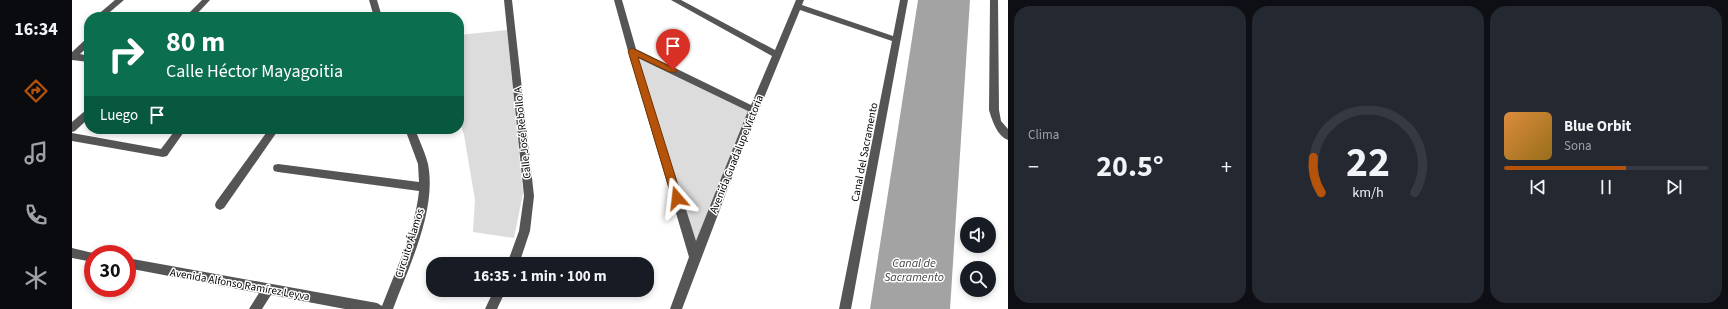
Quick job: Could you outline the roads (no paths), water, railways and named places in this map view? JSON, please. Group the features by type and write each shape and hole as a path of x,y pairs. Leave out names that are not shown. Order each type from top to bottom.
{"street":[{"path":"105,12 120,0"},
{"path":"194,12 206,0"},
{"path":"373,0 377,12"},
{"name":"Calle José Rebollo A","path":"508,0 529,196 528,216 524,236 516,257"},
{"path":"618,0 632,51 695,257"},
{"path":"675,0 776,54"},
{"name":"Canal del Sacramento","path":"845,309 904,0"},
{"path":"994,0 994,110 997,122 1008,136"},
{"path":"799,3 897,40"},
{"name":"Avenida Guadalupe Victoria","path":"676,309 695,257 776,54 799,3"},
{"path":"72,57 84,46"},
{"path":"632,51 754,110"},
{"path":"72,57 84,58"},
{"path":"72,128 84,117"},
{"path":"72,138 163,153 177,134"},
{"path":"220,205 270,134"},
{"name":"Circuito Álamos","path":"387,309 413,238 421,210 424,188 423,164 412,134"},
{"path":"278,168 424,188"},
{"path":"72,253 84,255"},
{"name":"Avenida Alfonso Ramírez Leyva","path":"136,265 378,309"},
{"path":"255,309 268,289"},
{"path":"491,309 497,297"}],"water":[{"name":"Canal de Sacramento","path":"918,0 970,0 950,309 870,309"}]}
